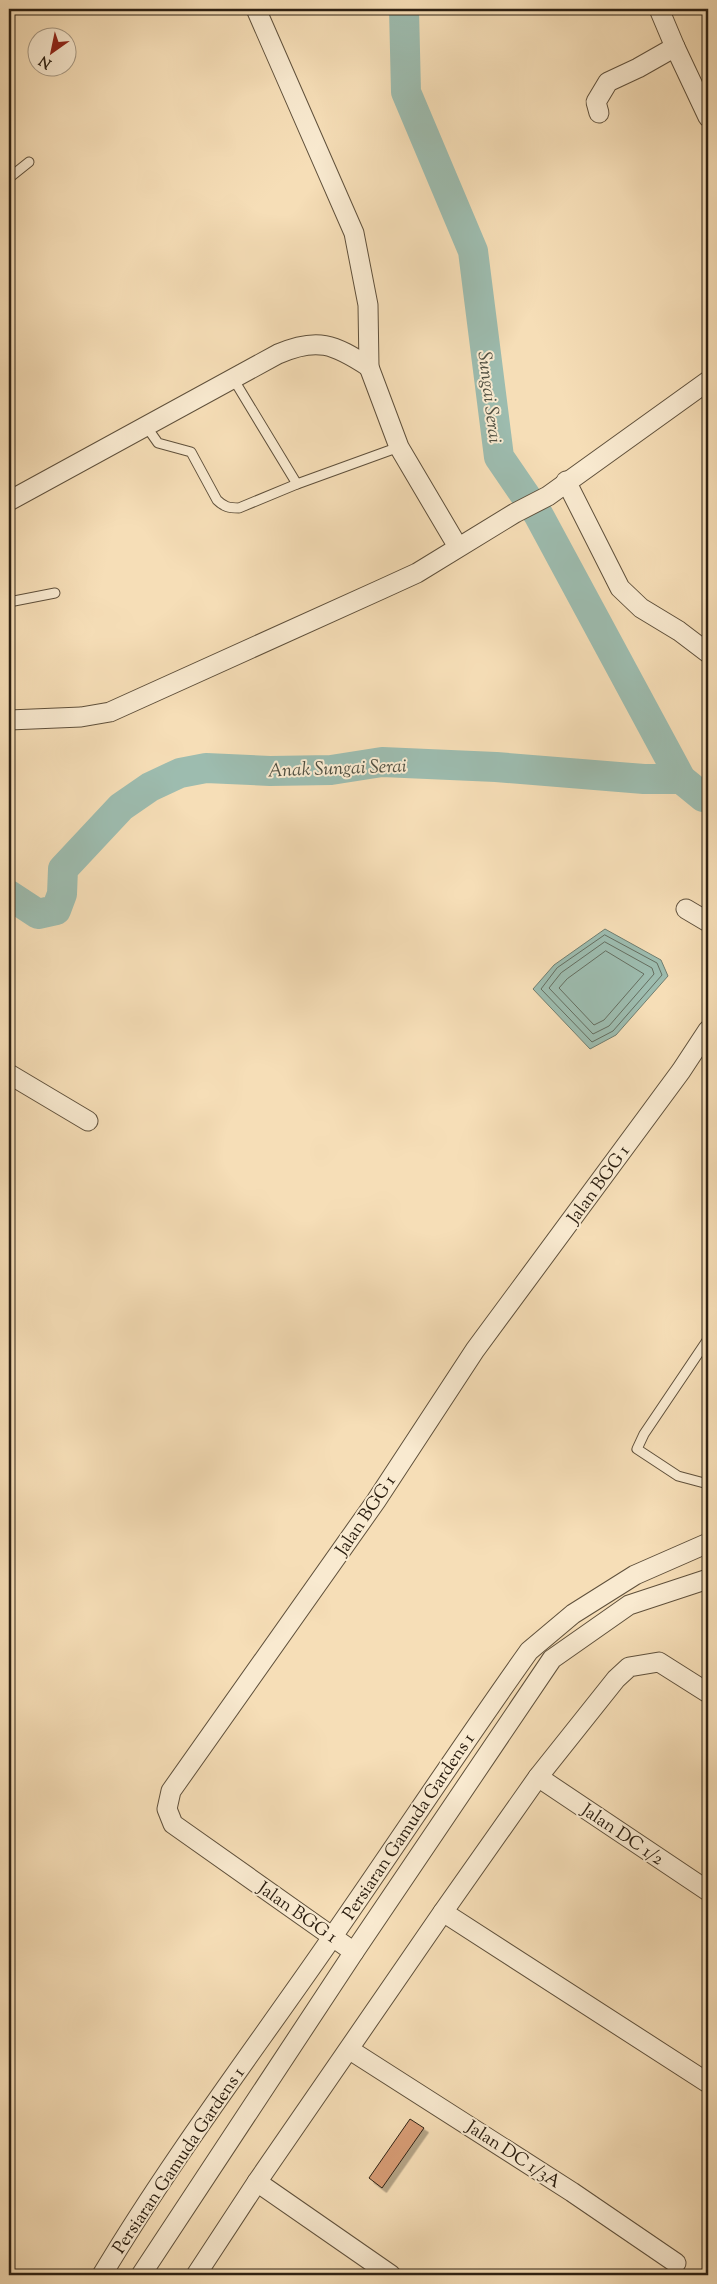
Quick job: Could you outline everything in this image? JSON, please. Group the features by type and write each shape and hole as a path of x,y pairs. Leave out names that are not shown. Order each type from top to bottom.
{"street":[{"path":"256,9 354,232 368,305 369,367 399,447 458,547"},
{"path":"659,9 708,117"},
{"path":"599,113 596,102 608,82 675,47"},
{"path":"11,495 298,345 315,344 344,350 369,367"},
{"path":"9,720 81,717 110,712 138,701 291,629 382,590 417,573 515,513 548,496 566,481 708,381"},
{"path":"566,481 620,588 641,608 679,631 708,653"},
{"path":"686,909 708,922"},
{"name":"Jalan BGG 1","path":"354,1952 173,1824 167,1809 171,1791 376,1501 475,1350 681,1071 708,1030"},
{"path":"9,1074 88,1121"},
{"name":"Persiaran Gamuda Gardens 1","path":"102,2275 130,2228 218,2098 333,1937 529,1651 573,1614 635,1575 708,1543"},
{"name":"Persiaran Gamuda Gardens 1","path":"141,2275 354,1952 552,1659 629,1605 708,1579"},
{"path":"203,2273 257,2182 350,2050 443,1912 538,1777 616,1679 630,1667 659,1662 708,1693"},
{"name":"Jalan DC 1/2","path":"538,1777 708,1891"},
{"path":"443,1912 708,2083"},
{"name":"Jalan DC 1/3A","path":"350,2050 555,2181 676,2263"},
{"path":"257,2182 392,2275"}],"lane":[{"path":"9,178 29,162"},
{"path":"234,380 297,484"},
{"path":"146,426 158,443 191,452 222,506 239,508 297,484 399,447"},
{"path":"9,602 56,593"},
{"path":"708,1339 644,1434 637,1449 678,1476 708,1484"}],"water":[{"path":"605,929 661,960 668,976 616,1035 590,1049 533,989 554,965"}],"building":[{"path":"410,2119 424,2128 382,2188 369,2178"}],"waterway":[{"name":"Sungai Serai","path":"404,9 406,92 473,251 499,457 538,514 681,779 703,797 708,797"},
{"name":"Anak Sungai Serai","path":"9,895 38,914 56,910 62,894 63,869 121,807 150,787 180,773 206,768 270,771 331,770 382,762 496,767 644,779 681,779"}]}
